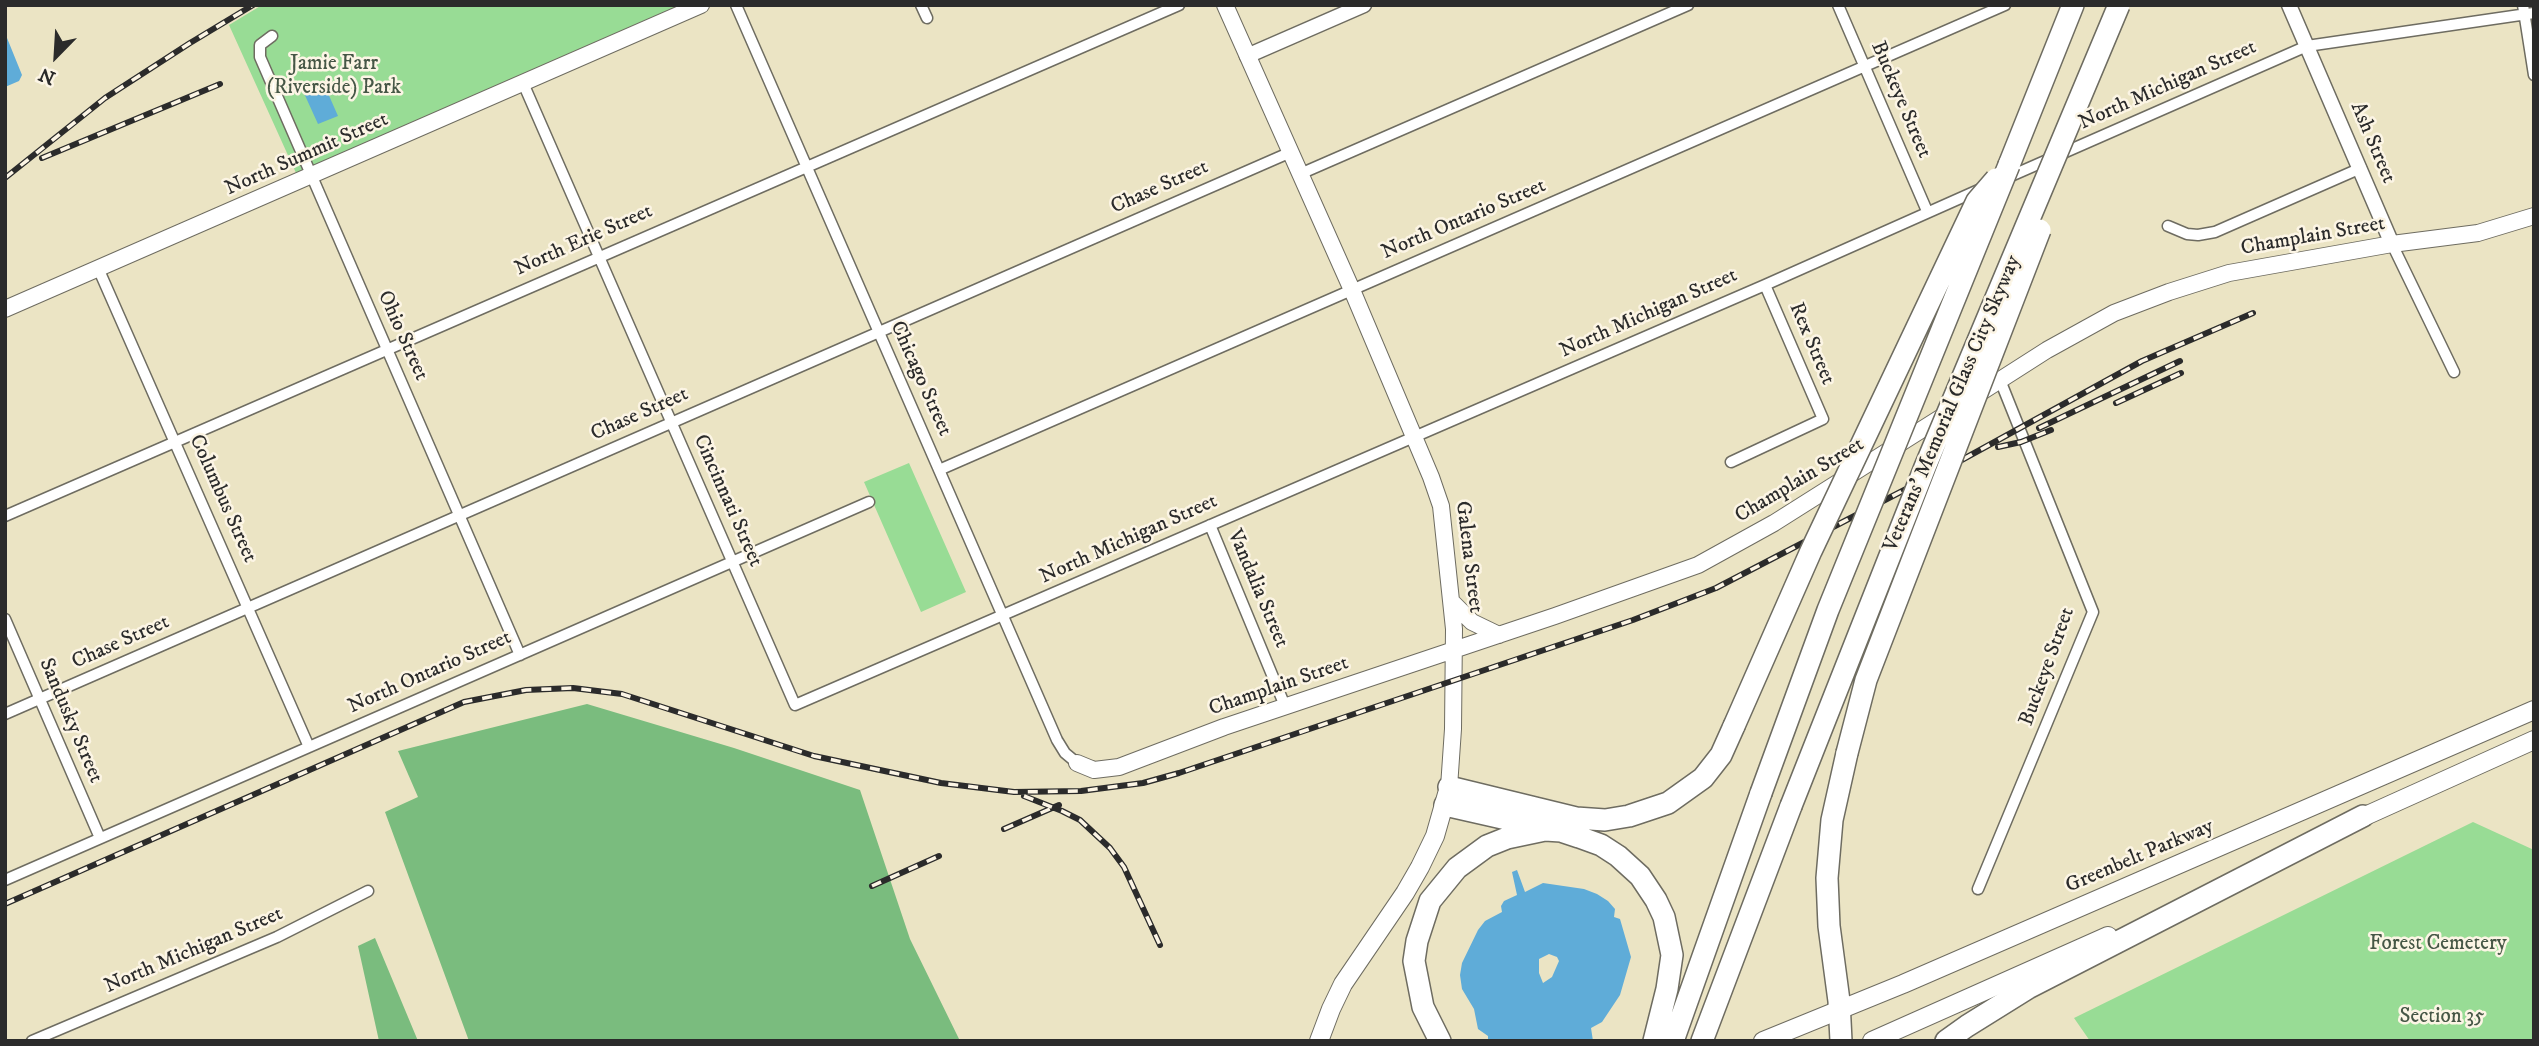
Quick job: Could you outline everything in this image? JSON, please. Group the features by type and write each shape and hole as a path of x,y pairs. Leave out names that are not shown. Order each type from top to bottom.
{"highway":[{"name":"Veterans' Memorial Glass City Skyway","path":"1674,1036 1828,610 2073,5"},
{"name":"Veterans' Memorial Glass City Skyway","path":"1702,1041 1791,806 1925,467 2122,5"},
{"path":"1841,1041 1840,1010 1831,952 1827,878 1832,820 1866,680 2122,5"},
{"path":"1447,796 1576,818 1605,820 1629,816 1668,803 1703,778 1721,755 1811,551 1977,201 2008,164"},
{"path":"1447,796 1601,845 1640,876 1657,900 1664,917 1672,955 1654,1041"},
{"path":"1946,1041 2059,972 2363,816"},
{"path":"1440,1041 1423,1007 1414,961 1416,941 1430,901 1457,868 1487,846 1529,832 1561,831"}],"main road":[{"name":"North Summit Street","path":"5,309 701,5"},
{"name":"Galena Street","path":"1225,5 1352,290 1441,506 1452,602 1453,729 1447,796 1435,836 1420,867 1343,984 1319,1041"},
{"name":"Champlain Street","path":"1077,763 1094,770 1119,767 1285,706 1698,565 1844,480 2047,350 2114,313 2169,292 2229,274 2392,244 2478,233 2534,216"},
{"path":"1452,602 1472,622 1499,635"},
{"name":"Greenbelt Parkway","path":"1763,1041 2342,795 2534,710"},
{"path":"1872,1041 2073,953 2363,816 2534,740"}],"street":[{"name":"Chicago Street","path":"736,5 1001,617 1057,740 1065,753 1077,763"},
{"path":"921,5 927,18"},
{"name":"North Erie Street","path":"5,516 1179,5"},
{"path":"1247,56 1364,5"},
{"path":"1300,174 1688,5"},
{"name":"Buckeye Street","path":"1838,5 1927,211"},
{"name":"North Ontario Street","path":"939,470 2005,5"},
{"name":"Ash Street","path":"2289,5 2392,244 2454,372"},
{"path":"2527,11 2534,75"},
{"name":"North Michigan Street","path":"795,705 1765,285 1927,211 2306,46 2527,11"},
{"name":"Ohio Street","path":"272,36 260,45 260,57 520,655"},
{"name":"Cincinnati Street","path":"523,83 795,705"},
{"name":"Chase Street","path":"5,714 1291,152"},
{"name":"Champlain Street","path":"2168,226 2187,234 2215,232 2361,168"},
{"name":"Columbus Street","path":"98,268 309,747"},
{"name":"Rex Street","path":"1765,285 1823,419"},
{"name":"Buckeye Street","path":"1978,889 2093,612 1994,384"},
{"name":"Champlain Street","path":"1731,462 1823,419"},
{"name":"North Ontario Street","path":"5,880 869,502"},
{"name":"Vandalia Street","path":"1210,525 1285,706"},
{"name":"Sandusky Street","path":"5,618 100,838"},
{"name":"North Michigan Street","path":"32,1041 277,937 368,891"}],"green space":[{"name":"Jamie Farr (Riverside) Park","path":"262,5 680,5 296,173 229,25"},
{"path":"909,463 966,592 921,612 864,482"},
{"path":"587,704 734,748 860,790 910,939 960,1041 469,1041 385,812 418,797 398,751"},
{"name":"Forest Cemetery","path":"2473,822 2534,850 2534,1041 2090,1041 2074,1018"},
{"path":"375,938 418,1041 379,1041 358,946"}],"water":[{"path":"5,33 22,75 19,81 5,87"},
{"path":"323,82 338,116 318,124 303,91"},
{"path":"1517,870 1525,892 1543,883 1584,889 1597,894 1608,901 1615,909 1614,917 1620,919 1631,957 1620,995 1602,1022 1591,1028 1593,1041 1488,1041 1488,1036 1478,1029 1474,1009 1462,989 1462,963 1485,921 1502,912 1504,901 1517,895 1512,872","holes":["1549,954 1557,957 1559,961 1552,977 1543,983 1539,973 1539,959"]}],"railway":[{"path":"5,178 105,98 253,5"},
{"path":"42,158 220,84"},
{"path":"5,904 464,702 526,690 573,688 622,694 814,756 941,783 1014,792 1081,791 1143,783 1633,620 1716,588 1958,462 2142,361 2253,313"},
{"path":"2039,428 2180,361"},
{"path":"2116,403 2181,373"},
{"path":"1998,447 2021,442 2051,430"},
{"path":"1024,796 1080,820 1110,848 1124,867 1160,945"},
{"path":"1004,829 1059,805"},
{"path":"872,886 939,856"}],"park label":[{"name":"Section 35","path":"2442,1018"}]}
